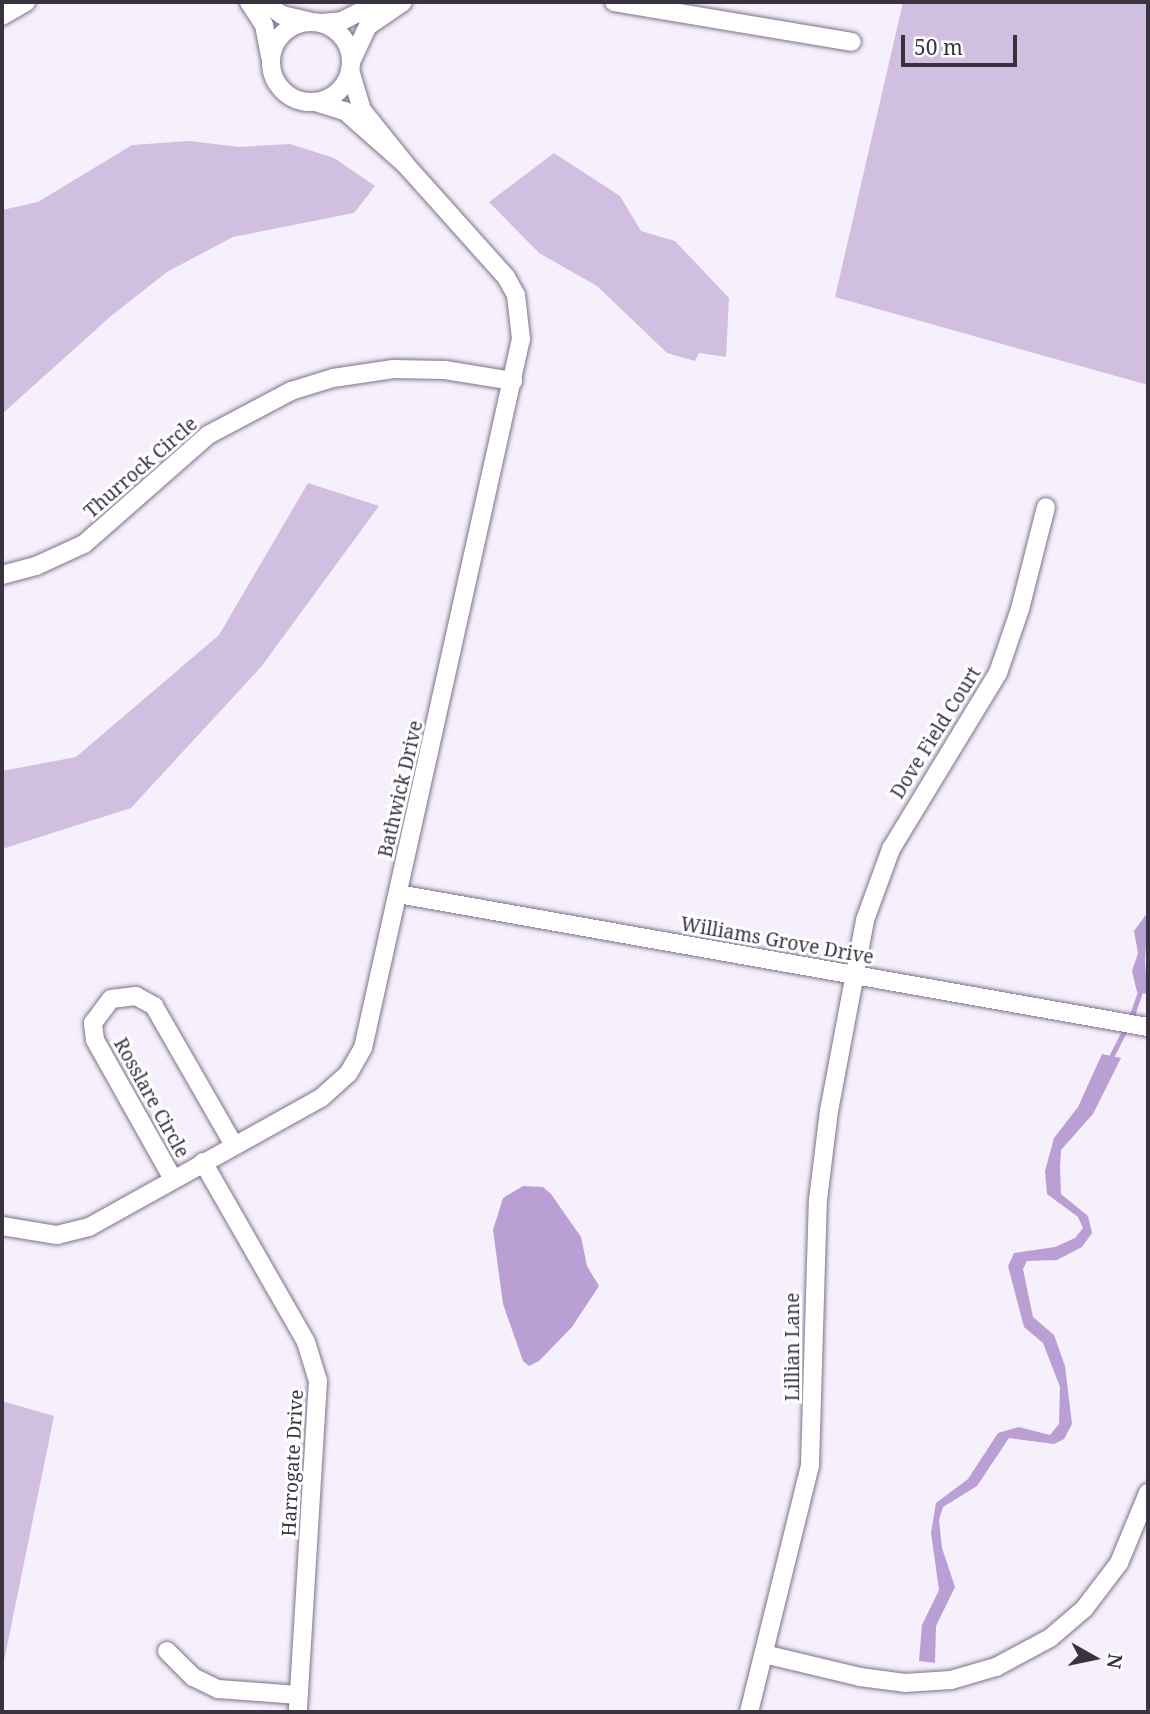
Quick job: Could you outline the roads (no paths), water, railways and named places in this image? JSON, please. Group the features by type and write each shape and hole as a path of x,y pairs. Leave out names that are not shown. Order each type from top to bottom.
{"street":[{"path":"2,16 26,2"},
{"path":"249,2 268,33 271,64 283,90 312,102 338,91 368,26 403,2"},
{"path":"264,2 288,17 314,22 342,21 379,2"},
{"path":"620,2 852,42"},
{"path":"271,64 275,46 284,33 314,22 341,36 351,66"},
{"name":"Bathwick Drive","path":"2,1226 57,1235 89,1227 321,1098 354,1065 369,1027 513,381 521,328 512,286 406,165 362,110 351,66"},
{"name":"Bathwick Drive","path":"312,102 345,111 406,165"},
{"name":"Thurrock Circle","path":"2,575 44,563 84,544 208,435 291,391 333,378 393,369 445,370 513,381"},
{"name":"Dove Field Court","path":"852,976 883,864 998,673 1020,609 1046,507"},
{"name":"Williams Grove Drive","path":"398,894 1148,1027"},
{"name":"Lillian Lane","path":"749,1712 810,1465 818,1200 852,976"},
{"name":"Rosslare Circle","path":"173,1179 95,1041 96,1017 111,999 136,996 154,1006 234,1145"},
{"name":"Harrogate Drive","path":"203,1162 306,1342 318,1381 299,1703"},
{"path":"764,1654 905,1683 951,1679 996,1667 1050,1639 1084,1609 1119,1563 1148,1493"},
{"path":"167,1651 193,1677 218,1689 299,1703"}],"waterway":[{"path":"1130,1021 1142,987"},
{"path":"1109,1061 1126,1028"}]}
